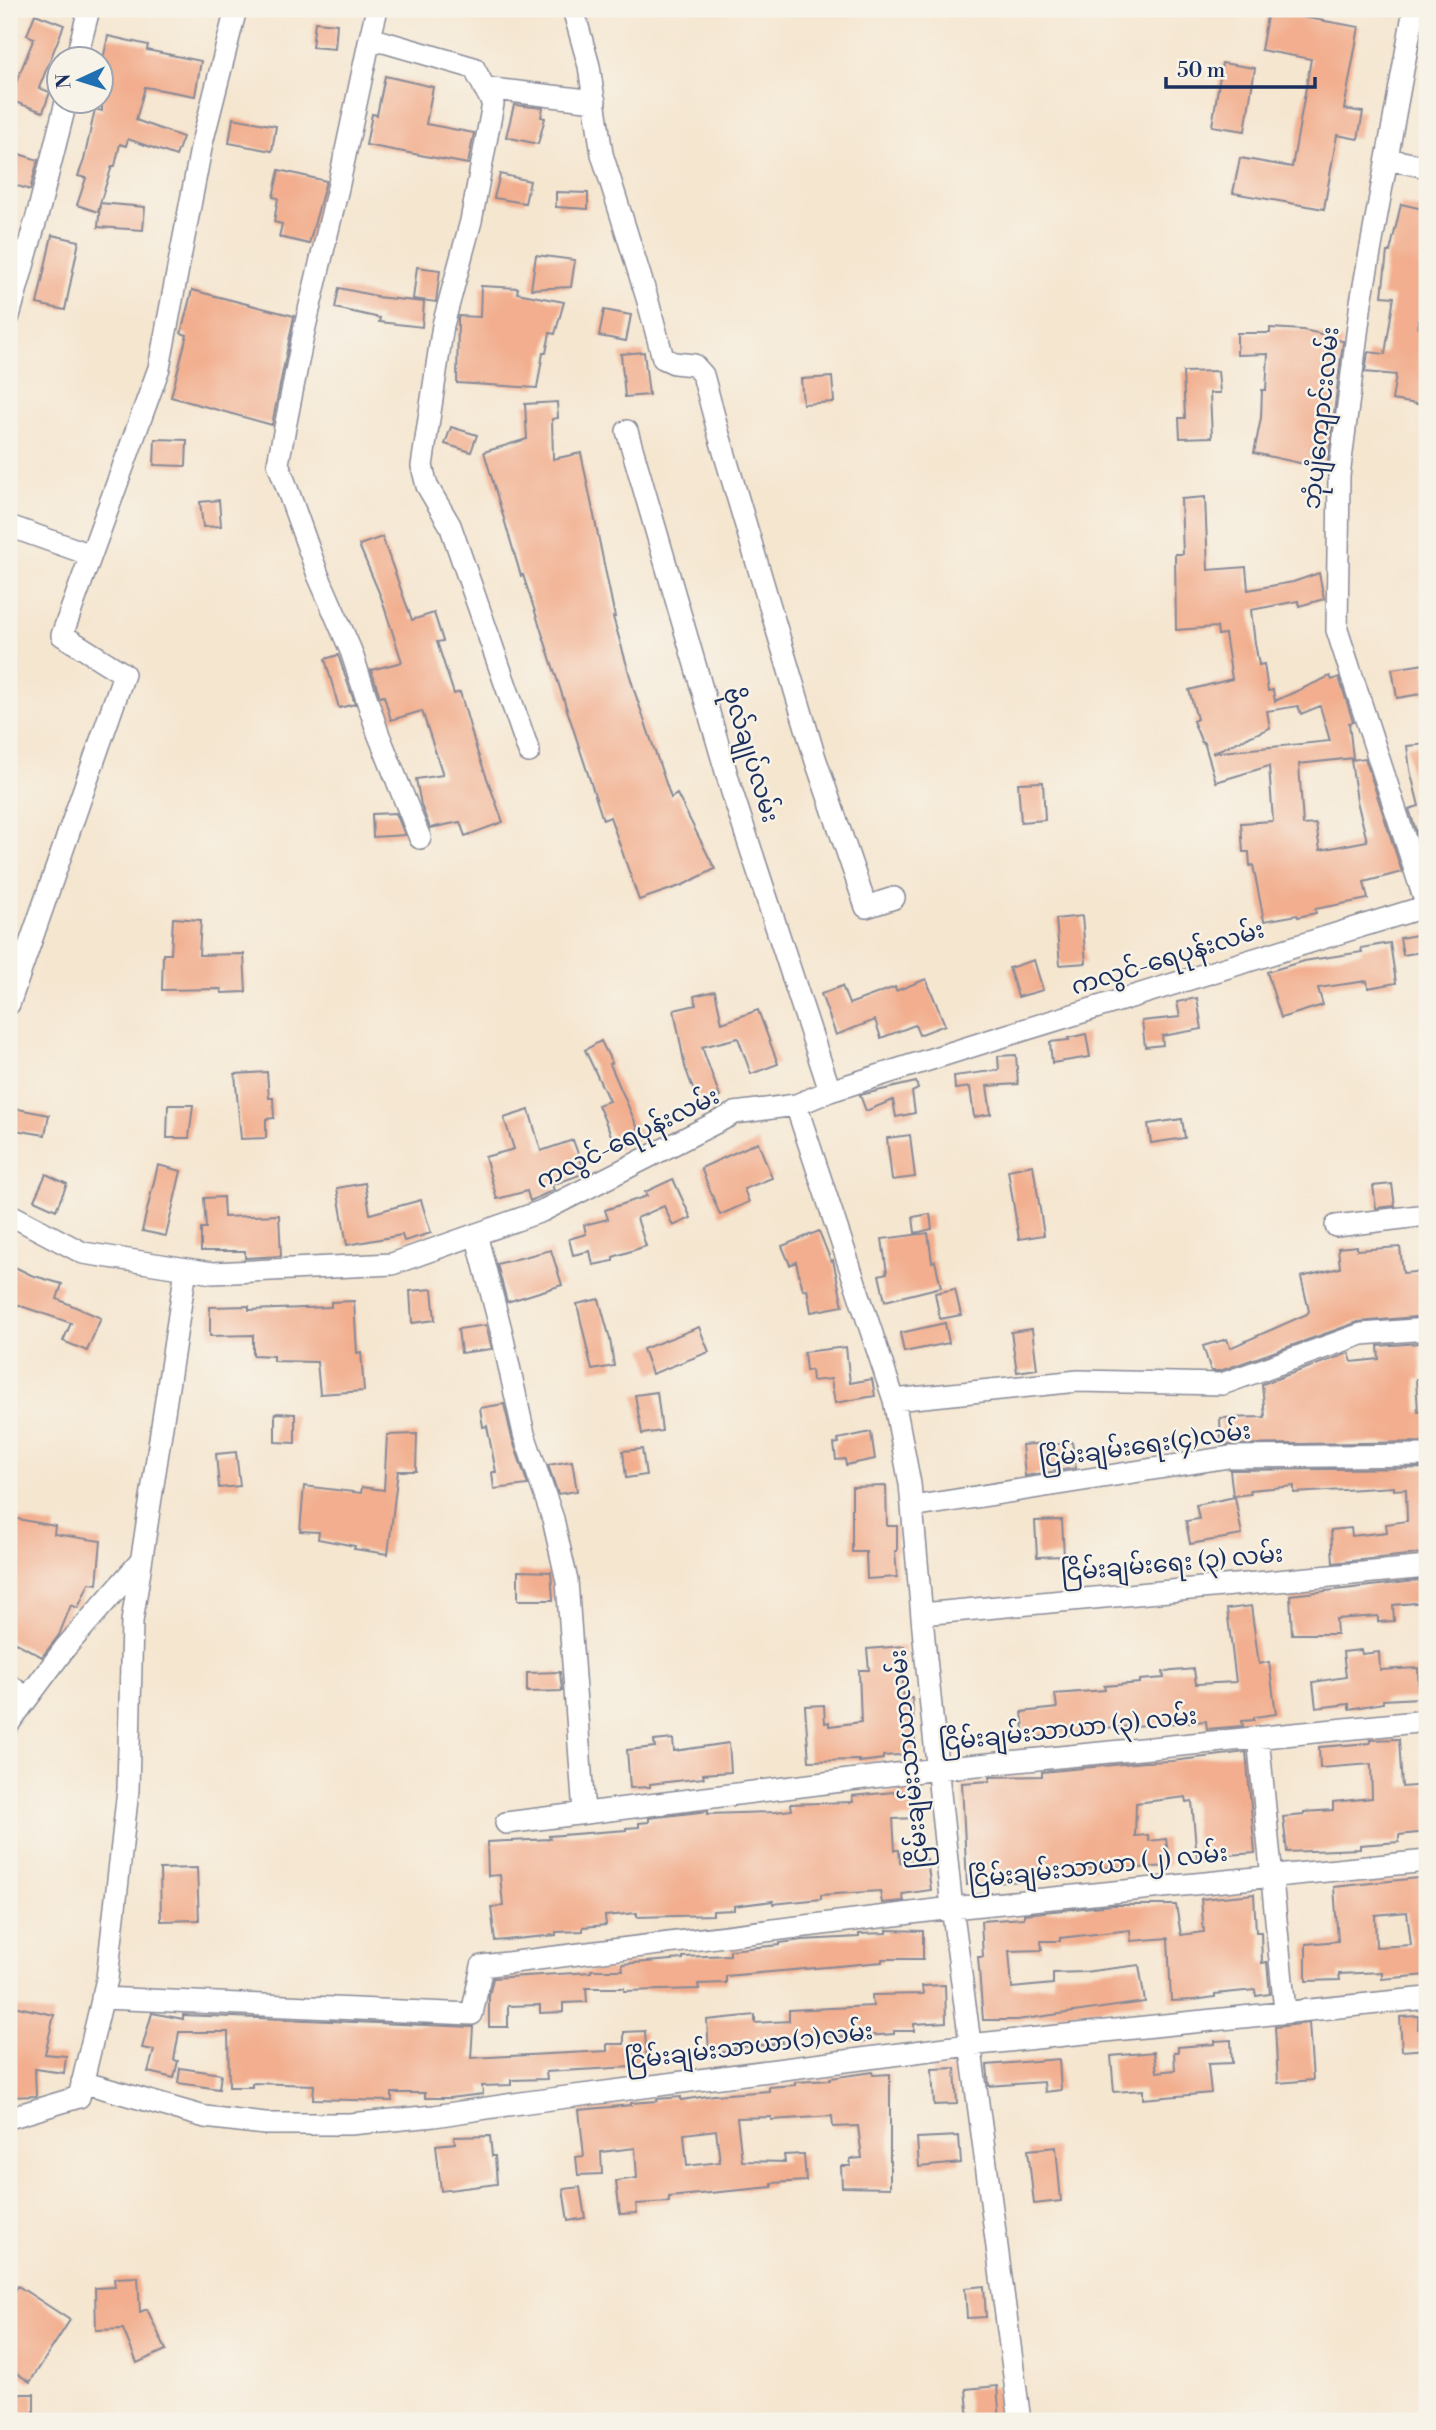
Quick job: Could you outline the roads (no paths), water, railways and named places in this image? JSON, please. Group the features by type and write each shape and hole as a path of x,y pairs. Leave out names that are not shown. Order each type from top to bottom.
{"street":[{"path":"80,46 89,9"},
{"path":"9,1004 124,674 62,635 159,368 202,143 236,9"},
{"path":"377,9 304,331 278,463 318,575 351,651 378,733 420,838"},
{"path":"573,9 589,66 602,154 663,358 674,363 694,365 703,375 815,758 866,907 894,898"},
{"name":"ဘုံပျံကျောင်းလမ်း","path":"1415,9 1361,302 1339,476 1337,630 1427,906"},
{"path":"370,38 474,68 493,104 471,221 443,325 422,466 427,486 450,525 530,752"},
{"path":"484,88 594,101"},
{"path":"9,316 62,116"},
{"path":"1387,159 1427,167"},
{"name":"ဗိုလ်ချုပ်လမ်း","path":"627,431 732,792 830,1091"},
{"path":"9,526 91,555"},
{"name":"ကလွင်-ရေပုန်းလမ်း","path":"9,1214 83,1253 213,1273 392,1264 542,1211 734,1113 796,1105 830,1091 1427,906"},
{"name":"ငြိမ်းချမ်းသာယာလမ်း","path":"796,1105 894,1400 911,1484 952,1908 1020,2421"},
{"path":"1336,1226 1427,1215"},
{"path":"476,1234 524,1434 553,1518 567,1581 584,1813"},
{"path":"9,2118 79,2097 107,1979 128,1790 132,1622 186,1269"},
{"path":"894,1400 1078,1381 1222,1384 1362,1334 1427,1329"},
{"name":"ငြိမ်းချမ်းရေး(၄)လမ်း","path":"912,1507 1229,1457 1427,1455"},
{"path":"9,1723 65,1648 142,1560"},
{"name":"ငြိမ်းချမ်းရေး (၃) လမ်း","path":"922,1614 1427,1567"},
{"path":"9,1685 27,1698"},
{"name":"ငြိမ်းချမ်းသာယာ (၃) လမ်း","path":"506,1824 937,1769 1427,1721"},
{"path":"1258,1737 1285,2011"},
{"name":"ငြိမ်းချမ်းသာယာ (၂) လမ်း","path":"102,1998 472,2014 482,1966 952,1908 1427,1861"},
{"name":"ငြိမ်းချမ်းသာယာ(၁)လမ်း","path":"82,2082 205,2117 264,2124 350,2124 434,2116 969,2045 1427,1998"}]}
